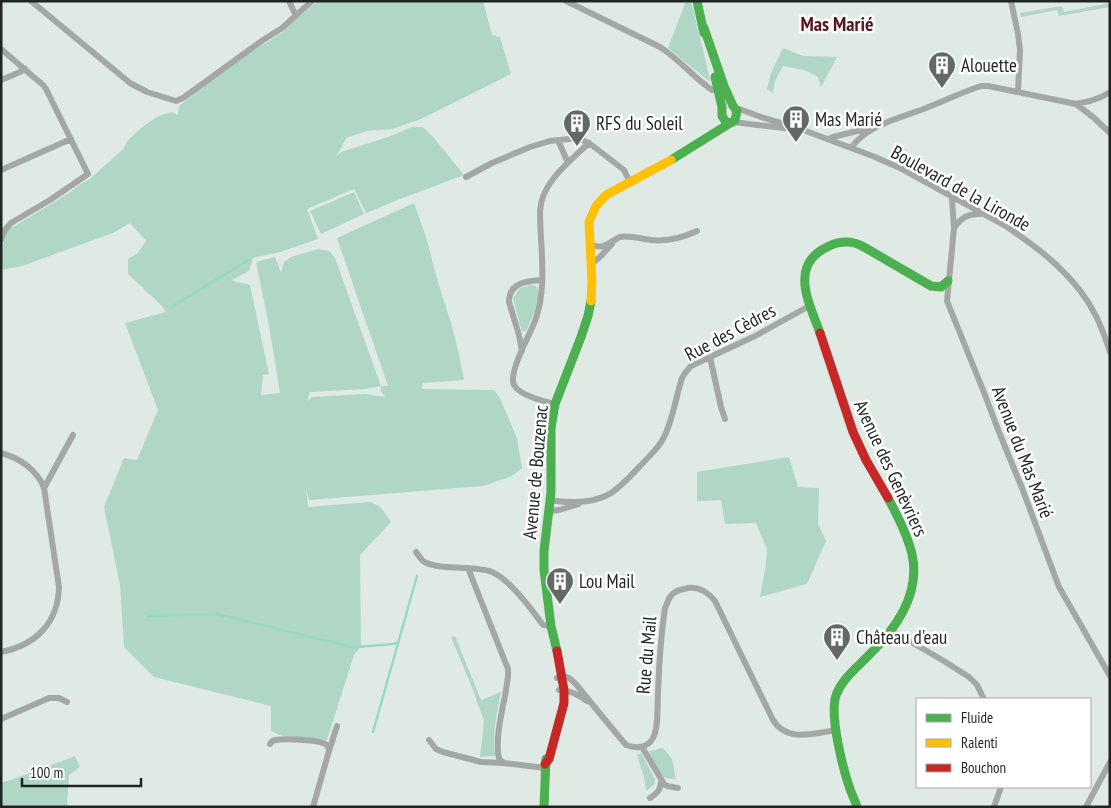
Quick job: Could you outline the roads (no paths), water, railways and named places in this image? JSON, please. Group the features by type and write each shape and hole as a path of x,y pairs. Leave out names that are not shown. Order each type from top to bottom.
{"street":[{"path":"31,1 130,83 147,92 176,101 282,28 312,1"},
{"path":"289,1 296,16"},
{"path":"566,1 660,47 712,90 721,88"},
{"path":"697,1 721,88 722,113 726,122 732,122 737,114 734,106 721,88"},
{"path":"1011,1 1020,50 1018,92"},
{"path":"1,49 46,89 88,174 50,200 11,223 1,240"},
{"path":"1,80 25,69"},
{"path":"829,139 881,125 981,86 1076,104 1090,101 1110,92"},
{"path":"1076,104 1110,133"},
{"path":"722,113 727,106 734,106"},
{"name":"Boulevard de la Lironde","path":"734,106 761,117 829,139 902,169 985,214 1019,235 1069,278 1086,299 1096,314 1110,352"},
{"name":"Avenue de Bouzenac","path":"700,142 714,127 722,113"},
{"name":"Boulevard de la Lironde","path":"732,122 806,131"},
{"name":"Avenue de Bouzenac","path":"544,807 545,766 549,759 564,703 555,639 551,629 543,560 551,500 551,428 555,404 588,316 592,294 589,222 596,206 606,195 672,160 732,122"},
{"path":"851,148 856,141 881,125"},
{"path":"466,177 492,163 530,147 558,140 579,138 624,170 630,182"},
{"path":"1,170 71,139"},
{"path":"558,140 568,163"},
{"path":"555,404 526,394 515,387 513,380 514,372 540,307 542,280 540,206 550,184 568,163 589,144"},
{"name":"Avenue du Mas Marié","path":"951,195 954,228 947,301 1059,586 1110,676"},
{"path":"954,228 967,215 985,214"},
{"path":"591,244 596,247 603,246 622,237 677,240 697,231"},
{"path":"592,263 602,256 614,241"},
{"name":"Avenue des Genèvriers","path":"857,807 845,771 837,730 835,702 838,692 847,677 892,631 906,608 911,590 913,570 911,550 892,504 855,437 811,306 805,282 805,270 818,252 836,243 856,243 931,286 947,301"},
{"path":"522,350 509,297 516,286 529,281 542,280"},
{"path":"931,286 941,287 948,281"},
{"name":"Rue des Cèdres","path":"551,500 582,502 595,501 608,496 655,451 665,436 685,373 695,364 710,356 755,336 811,306"},
{"path":"710,356 720,407 725,419"},
{"path":"44,488 73,435"},
{"path":"1,453 24,463 39,478 44,488 59,593 57,605 51,619 35,638 21,646 1,652"},
{"name":"Rue des Cèdres","path":"550,511 582,502"},
{"path":"416,552 421,559 429,563 487,570 494,573 511,587 532,609 543,625 551,629"},
{"path":"468,568 508,669 498,746 499,759 504,763"},
{"name":"Rue du Mail","path":"642,747 650,742 654,735 666,608 673,593 690,587 701,589 715,601 777,726 784,732 793,735 837,730"},
{"path":"892,631 969,677 983,698"},
{"path":"559,677 569,678 575,682 626,745 642,747 661,781 666,786 678,788"},
{"path":"561,690 580,696 592,704"},
{"path":"1,719 49,698 59,698 67,702"},
{"path":"313,807 337,726"},
{"path":"270,744 277,740 316,742 327,745 330,750"},
{"path":"429,740 436,749 481,762 545,766"},
{"path":"1086,807 1110,762"},
{"path":"650,798 660,789 661,781"},
{"path":"994,807 1001,788"}],"waterway":[{"path":"171,307 249,260"},
{"path":"373,732 417,576"},
{"path":"148,616 217,614 352,647 397,643"}],"place":[{"name":"Alouette","path":"942,89"},
{"name":"Mas Marié","path":"796,143"},
{"name":"RFS du Soleil","path":"577,147"},
{"name":"Lou Mail","path":"560,605"},
{"name":"Château d'eau","path":"837,661"}],"district":[{"name":"Mas Marié","path":"837,24"}]}
